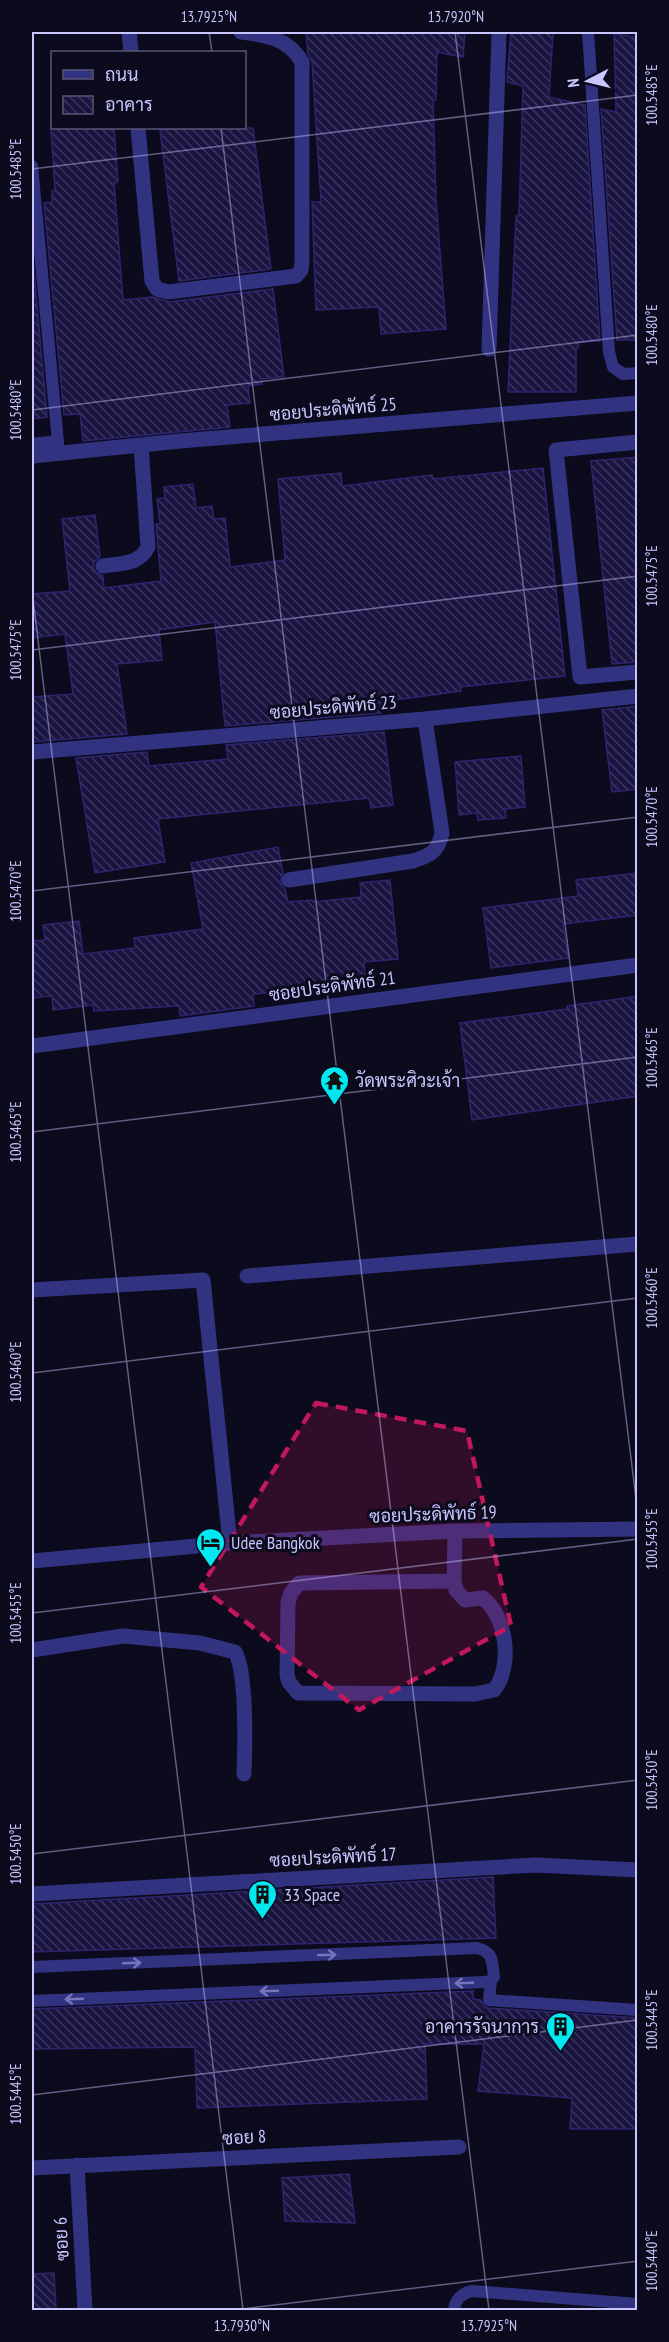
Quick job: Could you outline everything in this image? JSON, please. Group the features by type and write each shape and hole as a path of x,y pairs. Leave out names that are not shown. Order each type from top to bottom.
{"street":[{"path":"131,51 133,32"},
{"path":"138,129 152,281 158,289 168,292 296,276 301,270 302,262 302,62 294,49 283,42 259,34 241,32"},
{"path":"489,349 498,32"},
{"name":"ซอยประดิพัทธ์ 25","path":"32,456 58,447 141,445 638,403"},
{"path":"638,442 556,450 580,677 638,672"},
{"path":"103,566 137,560 144,556 148,547 141,445"},
{"name":"ซอยประดิพัทธ์ 23","path":"32,752 424,719 638,696"},
{"path":"289,880 413,861 432,855 440,846 442,833 424,719"},
{"name":"ซอยประดิพัทธ์ 21","path":"32,1046 638,965"},
{"path":"247,1276 638,1244"},
{"path":"32,1290 203,1280 230,1543"},
{"name":"ซอยประดิพัทธ์ 19","path":"32,1561 230,1543 455,1531 638,1529"},
{"path":"454,1581 299,1583 291,1593 288,1603 287,1675 289,1682 298,1693 475,1694 494,1690 502,1680 507,1656 498,1615 491,1604 483,1598 465,1600 456,1590 454,1581 455,1531"},
{"path":"32,1650 123,1636 200,1643 235,1652 241,1672 244,1774"},
{"name":"ซอยประดิพัทธ์ 17","path":"32,1894 536,1865 638,1870"},
{"name":"ซอย 8","path":"32,2168 459,2147"},
{"name":"ซอย 6","path":"76,2165 85,2310"}],"lane":[{"path":"588,32 609,352 613,367 624,374 638,373"},
{"path":"32,166 58,447 32,444"},
{"path":"32,1967 477,1948 491,1955 494,1977 491,1981 489,2000 638,2010"},
{"path":"32,2001 491,1981"},
{"path":"454,2310 461,2296 472,2291 638,2304"}],"highlighted area":[{"path":"316,1403 467,1431 511,1626 359,1710 201,1587"}],"building":[{"path":"306,32 465,32 463,57 437,52 436,100 433,100 436,201 446,329 381,334 379,307 316,310 312,202 321,202 312,62 308,54"},
{"path":"511,32 553,32 549,97 585,105 600,341 579,342 576,348 576,392 508,392 516,216 519,216 523,86 507,82"},
{"path":"614,33 638,38 638,340 617,340 601,109 616,112"},
{"path":"253,128 271,269 179,281 160,130"},
{"path":"51,129 114,129 118,182 114,183 123,300 153,297 169,302 273,289 284,377 262,379 262,384 248,386 250,403 227,405 230,427 83,441 80,414 64,415 44,203 52,202 52,191 55,190"},
{"path":"32,249 47,417 32,419"},
{"path":"638,457 638,662 612,664 591,461"},
{"path":"543,468 565,676 460,687 461,691 380,702 381,713 225,726 215,622 159,630 162,660 117,664 127,734 32,742 32,697 73,694 65,634 32,638 32,594 70,591 62,519 95,515 100,557 94,562 93,567 103,576 104,588 161,581 156,524 160,524 157,499 165,498 164,487 193,484 196,508 212,506 214,519 225,518 230,567 285,560 278,479 341,473 342,486 432,475 433,479"},
{"path":"638,706 638,789 612,792 602,710"},
{"path":"384,732 393,805 371,808 369,798 158,819 165,862 95,873 76,758 147,752 149,766 228,759 226,745"},
{"path":"521,756 525,807 505,809 506,818 478,820 477,813 459,815 455,762"},
{"path":"278,847 283,873 280,882 285,889 288,902 361,897 360,883 390,880 398,959 364,962 366,984 253,994 254,1006 180,1016 179,1006 94,1011 93,1005 53,1010 52,996 32,998 32,941 45,940 43,925 79,921 83,954 135,948 134,938 203,929 191,863"},
{"path":"638,873 638,915 563,924 568,958 491,968 483,908 578,896 576,880"},
{"path":"638,996 638,1096 472,1120 460,1023 567,1009 567,1006"},
{"name":"33 Space","path":"493,1877 496,1938 32,1952 32,1904"},
{"path":"473,1991 473,1999 481,2000 488,2008 638,2018 638,2129 570,2129 572,2098 478,2091 484,2044 425,2044 427,2099 197,2108 195,2047 32,2049 32,2009"},
{"path":"349,2174 355,2223 285,2221 282,2178"},
{"path":"54,2273 56,2310 32,2310 32,2274"}],"place":[{"name":"วัดพระศิวะเจ้า","path":"334,1106"},
{"name":"Udee Bangkok","path":"210,1568"},
{"name":"33 Space","path":"263,1920"},
{"name":"อาคารรัจนาการ","path":"560,2052"}]}
